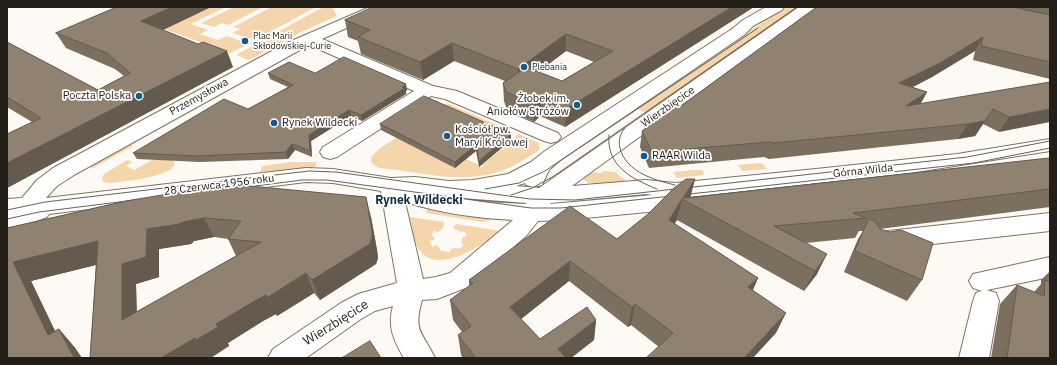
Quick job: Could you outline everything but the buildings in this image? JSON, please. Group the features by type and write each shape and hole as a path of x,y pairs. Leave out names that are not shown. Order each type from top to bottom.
{"street":[{"name":"Przemysłowa","path":"28,206 43,186 66,170 256,66 309,39 382,7"},
{"name":"Wierzbięcice","path":"536,201 539,167 557,153 738,32 748,23 777,7"},
{"name":"Wierzbięcice","path":"283,358 360,306 374,300 412,290 437,288 459,280 519,229 536,201 809,7"},
{"path":"309,39 428,90 451,95 551,137"},
{"path":"330,152 428,90"},
{"name":"Górna Wilda","path":"536,201 586,193 646,187 675,191 950,162 998,156 1050,145"},
{"name":"28 Czerwca 1956 roku","path":"449,189 473,188 513,180 539,167"},
{"name":"28 Czerwca 1956 roku","path":"28,206 306,175 333,176 391,185 415,184 536,201"},
{"path":"570,177 566,181 570,188 586,193"},
{"path":"391,185 395,212 412,290 404,317 404,324 407,338 420,358"},
{"name":"28 Czerwca 1956 roku","path":"391,185 404,194 433,203 484,210 536,201"},
{"name":"Górna Wilda","path":"536,201 572,211 658,203 675,191"},
{"name":"28 Czerwca 1956 roku","path":"7,223 35,213 28,206"},
{"path":"877,242 1050,222"},
{"path":"974,358 984,291 1050,267"}],"shaded area":[{"path":"211,7 226,7 191,24 208,30 200,34 218,40 227,36 249,44 230,53 153,25 202,11"},
{"path":"234,7 263,7 228,25 222,23 214,27 201,23"},
{"path":"272,7 316,7 255,40 232,33 240,29 233,27"},
{"path":"323,7 332,7 337,16 303,31 249,60 236,55"},
{"path":"785,7 801,7 648,114 636,108"},
{"path":"447,103 513,132 505,138 437,110"},
{"path":"518,134 539,143 539,150 509,168 484,175 469,177 439,176 380,168 373,164 371,160 377,151 399,136 412,146 455,167 466,159 479,165 479,167 483,167 483,164 500,150 504,149 504,147"},
{"path":"129,143 133,146 93,168 88,166"},
{"path":"163,154 173,160 174,166 160,174 137,180 111,183 104,182 102,179 104,174 127,160 132,162 126,166 134,170"},
{"path":"291,162 317,162 315,167 260,173 262,166"},
{"path":"762,163 767,169 742,171 738,165"},
{"path":"702,170 705,175 677,178 673,172"},
{"path":"587,171 593,171 593,173 602,173 602,171 615,172 626,181 602,184 589,183 582,177"},
{"path":"428,208 500,218 483,222 426,213"},
{"path":"410,217 444,222 443,228 438,232 434,231 431,236 434,237 434,240 430,241 432,247 436,245 440,248 440,251 450,252 451,249 459,249 464,245 461,243 463,237 467,236 464,231 461,232 453,228 456,224 501,231 467,253 454,258 441,260 430,258 420,251 414,238"}],"tram line":[{"path":"609,138 797,7"},
{"path":"485,189 519,183 545,171 758,28"},
{"path":"625,128 620,138 619,145 623,156 628,163 642,174 675,185"},
{"path":"511,195 532,188 554,176 609,138"},
{"path":"609,138 609,146 612,155 622,170 639,181 657,189"},
{"path":"7,210 45,202 309,171 336,172 530,199 575,200 967,157 1050,141"},
{"path":"240,188 302,180 327,180 531,208 561,208 974,163 1050,148"},
{"path":"7,219 39,212 135,200"}],"place":[{"name":"Plac Marii Skłodowskiej-Curie","path":"245,41"},
{"name":"Plebania","path":"524,67"},
{"name":"Poczta Polska","path":"139,96"},
{"name":"Żłobek im. Aniołów Stróżów","path":"577,105"},
{"name":"Rynek Wildecki","path":"274,123"},
{"name":"Kościół pw. Maryi Królowej","path":"447,136"},
{"name":"RAAR Wilda","path":"644,156"}],"district":[{"name":"Rynek Wildecki","path":"419,201"}]}
